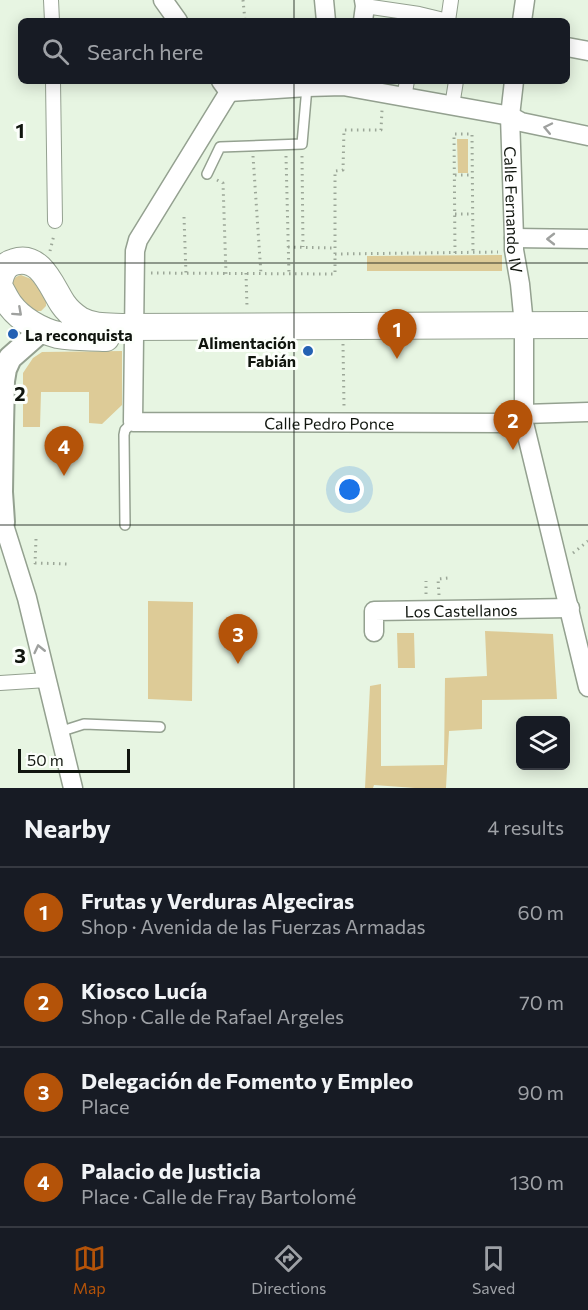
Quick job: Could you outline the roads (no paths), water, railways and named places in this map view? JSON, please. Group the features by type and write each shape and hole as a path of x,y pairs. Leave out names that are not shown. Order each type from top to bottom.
{"main road":[{"path":"0,279 4,268 21,260 50,281 63,304 82,321 134,333 248,327 524,332 588,339"},
{"path":"0,288 10,305 44,334 134,333 344,339 524,332 588,325"},
{"path":"44,334 58,304 57,293"}],"street":[{"path":"51,0 52,18"},
{"path":"163,0 176,18"},
{"path":"324,0 326,18"},
{"path":"448,18 451,0"},
{"path":"522,18 525,0"},
{"path":"364,9 418,18"},
{"path":"570,48 588,51"},
{"path":"53,84 55,221"},
{"path":"452,106 456,84"},
{"name":"Calle Fernando IV","path":"514,84 510,116 514,245 524,332 524,419 588,687"},
{"path":"134,422 135,251 138,240 225,86 355,85 383,93 406,89 452,106 510,116 521,122 588,136"},
{"path":"514,245 588,239"},
{"path":"44,334 10,358 5,369 1,427 1,526 27,598 73,788"},
{"name":"Calle Pedro Ponce","path":"134,422 344,423 524,419 588,412"},
{"name":"Los Castellanos","path":"374,632 374,611 570,608"},
{"path":"0,683 47,680"}],"lane":[{"path":"207,174 220,147 302,144 307,87"},
{"path":"125,525 124,435 125,430 134,422"},
{"path":"59,732 84,724 160,728"}],"place":[{"name":"La reconquista","path":"13,334"},
{"name":"Alimentación Fabián","path":"308,351"},
{"name":"Frutas y Verduras Algeciras","path":"397,359"},
{"name":"Kiosco Lucía","path":"513,450"},
{"name":"Palacio de Justicia","path":"64,476"},
{"name":"Delegación de Fomento y Empleo","path":"238,664"}]}
